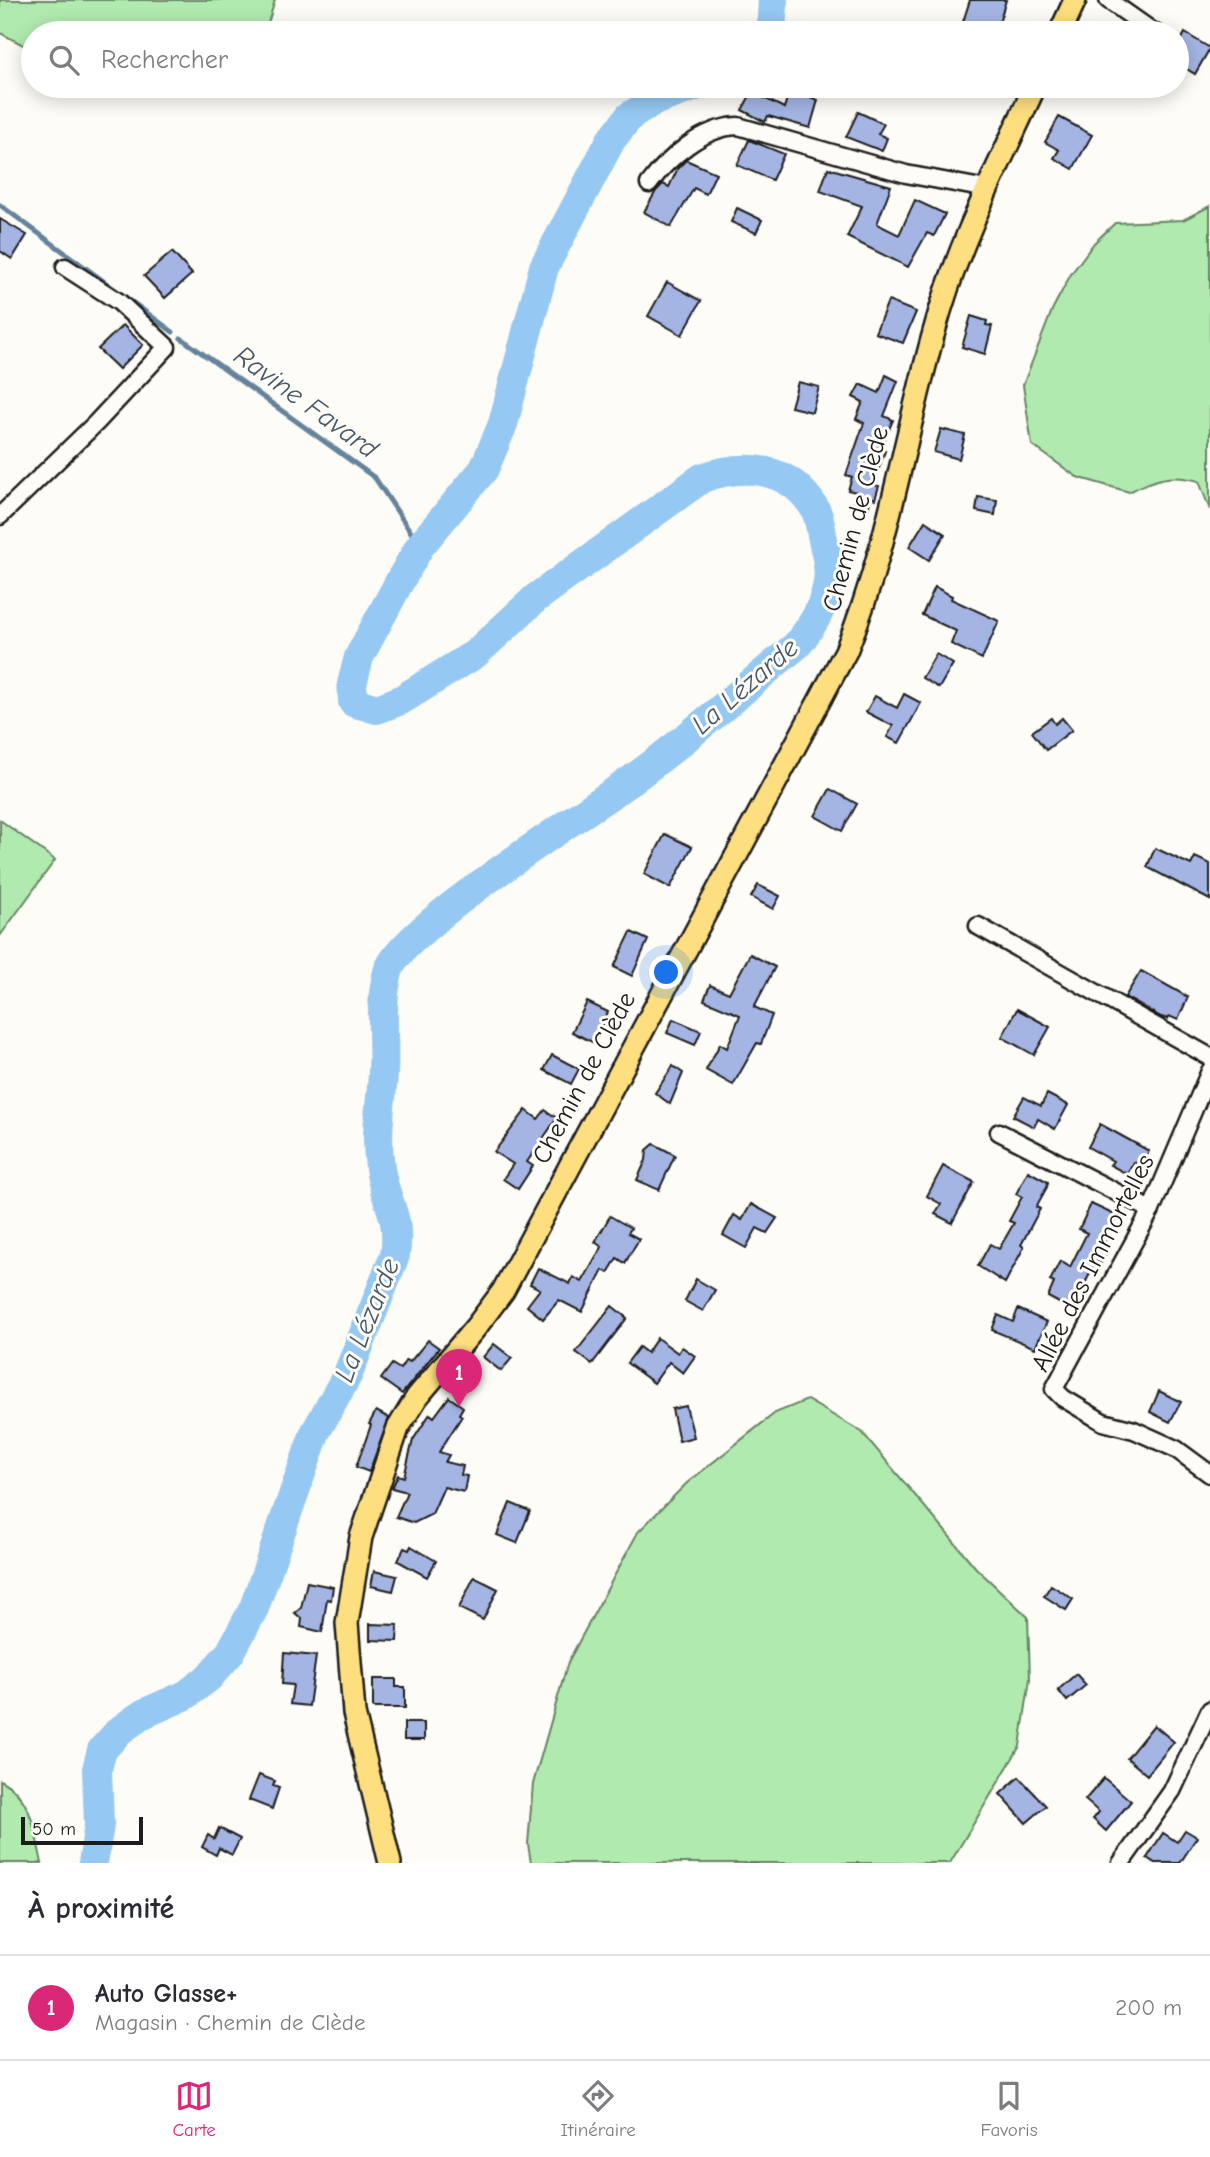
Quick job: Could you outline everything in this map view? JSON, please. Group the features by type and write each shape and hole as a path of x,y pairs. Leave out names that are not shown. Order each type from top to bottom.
{"main road":[{"path":"1065,21 1075,0"},
{"name":"Chemin de Clède","path":"390,1863 354,1713 347,1623 361,1537 398,1428 416,1397 477,1327 503,1290 846,651 867,600 955,261 1029,98"}],"street":[{"path":"1108,0 1138,21"},
{"path":"649,184 667,159 724,126 738,126 906,174 987,189"},
{"path":"0,516 96,423 167,347 119,302 65,267"},
{"path":"978,926 1210,1057"},
{"name":"Allée des Immortelles","path":"1210,1071 1151,1210 1054,1389 1063,1398 1103,1422 1134,1430 1176,1449 1210,1474"},
{"path":"999,1132 1151,1210"},
{"path":"1121,1863 1172,1791 1210,1710"}],"green space":[{"path":"0,0 275,0 269,21 21,21 21,44 0,33"},
{"path":"1210,206 1210,510 1199,481 1163,479 1129,492 1077,477 1032,445 1023,385 1053,308 1071,274 1094,243 1115,223 1183,220"},
{"path":"0,820 55,860 0,936"},
{"path":"807,1400 862,1432 976,1568 1028,1617 1030,1679 1020,1746 950,1863 531,1863 528,1844 533,1784 568,1662 638,1532 687,1483 775,1413"},
{"path":"0,1780 11,1787 26,1805 42,1863 0,1863"}],"building":[{"path":"970,0 1006,0 1000,21 963,21"},
{"path":"1189,35 1210,48 1195,74 1189,70"},
{"path":"749,98 764,98 784,108 787,98 818,100 810,128 768,116 765,122 742,110"},
{"path":"858,112 884,124 878,134 887,138 882,151 846,137"},
{"path":"1059,117 1092,135 1073,169 1054,158 1059,150 1045,142"},
{"path":"749,140 784,154 772,180 737,165"},
{"path":"686,160 716,173 706,194 694,188 671,227 644,212 656,191 663,184 669,187 678,168"},
{"path":"828,168 891,186 877,224 899,235 915,200 945,214 934,236 927,233 908,267 847,237 862,206 820,191"},
{"path":"737,208 762,220 756,233 731,222"},
{"path":"0,219 27,235 12,259 0,251"},
{"path":"172,252 192,274 165,298 144,276"},
{"path":"667,282 701,301 682,335 648,316"},
{"path":"888,301 916,312 903,343 875,333"},
{"path":"971,316 987,321 986,325 992,326 985,354 962,347"},
{"path":"123,325 143,345 119,369 98,349"},
{"path":"886,375 898,381 884,416 893,420 880,450 885,451 873,485 879,486 875,499 870,497 869,506 854,501 856,492 848,490 852,477 846,475 864,423 856,419 863,402 853,397 860,384 879,393"},
{"path":"798,382 819,387 812,412 791,407"},
{"path":"941,429 965,435 959,459 934,452"},
{"path":"978,497 997,500 995,515 976,511"},
{"path":"925,521 945,534 929,560 909,547"},
{"path":"935,587 952,596 951,599 999,621 982,659 951,644 956,631 922,615"},
{"path":"936,654 953,664 939,688 922,678"},
{"path":"904,694 921,703 899,743 887,737 893,726 866,712 875,696 897,708"},
{"path":"1051,718 1055,724 1062,718 1072,730 1046,750 1032,732"},
{"path":"830,789 857,804 842,831 815,816"},
{"path":"665,834 692,847 670,888 644,874"},
{"path":"1155,848 1191,865 1195,857 1210,864 1210,900 1147,867"},
{"path":"758,885 780,896 773,909 751,897"},
{"path":"631,932 648,940 632,976 614,967"},
{"path":"750,954 775,967 754,1007 772,1015 761,1044 757,1043 733,1085 706,1070 720,1044 727,1048 740,1015 704,1000 710,985 729,993"},
{"path":"1141,971 1188,997 1178,1020 1169,1016 1168,1019 1161,1017 1125,997"},
{"path":"587,1002 608,1012 594,1043 572,1032"},
{"path":"1017,1009 1050,1027 1034,1055 1002,1037"},
{"path":"673,1019 701,1031 695,1045 667,1033"},
{"path":"552,1055 579,1069 571,1084 544,1070"},
{"path":"673,1066 683,1073 670,1104 655,1093"},
{"path":"1047,1094 1068,1105 1055,1129 1038,1119 1034,1127 1013,1116 1024,1097 1041,1106"},
{"path":"526,1110 538,1119 545,1110 557,1118 527,1162 533,1166 518,1189 503,1179 513,1164 494,1152"},
{"path":"1100,1124 1149,1151 1141,1166 1134,1162 1127,1174 1110,1165 1113,1161 1088,1147"},
{"path":"654,1144 675,1155 659,1190 637,1180 646,1160 647,1150"},
{"path":"943,1166 974,1182 952,1223 935,1214 941,1204 927,1196"},
{"path":"1028,1171 1048,1182 1047,1187 1036,1207 1040,1209 1021,1245 1024,1247 1005,1283 978,1266 990,1244 999,1249 1014,1223 1009,1221 1022,1197 1016,1194"},
{"path":"751,1204 777,1218 767,1233 757,1228 746,1248 723,1235 734,1215 742,1220"},
{"path":"1091,1204 1117,1216 1104,1243 1109,1246 1101,1263 1096,1261 1072,1310 1048,1297 1054,1283 1050,1281 1060,1261 1070,1267 1087,1233 1079,1229"},
{"path":"610,1216 631,1228 628,1233 639,1239 625,1263 617,1258 608,1273 603,1270 582,1312 559,1300 543,1319 527,1306 540,1289 530,1284 538,1268 570,1284 573,1277 582,1282 602,1247 595,1242"},
{"path":"696,1279 715,1290 703,1311 685,1301"},
{"path":"612,1306 627,1318 592,1364 576,1352"},
{"path":"1018,1309 1047,1322 1035,1348 992,1330 998,1315 1013,1322"},
{"path":"657,1338 678,1353 682,1347 695,1356 683,1373 669,1362 654,1383 627,1363 639,1347 647,1353"},
{"path":"428,1340 439,1348 402,1394 381,1379 392,1364 400,1369 406,1360 410,1362"},
{"path":"494,1344 512,1358 501,1371 483,1357"},
{"path":"1159,1391 1181,1402 1170,1422 1150,1412"},
{"path":"449,1397 463,1407 459,1414 462,1416 439,1452 449,1455 445,1462 463,1466 461,1475 467,1476 464,1492 444,1487 432,1514 414,1523 396,1517 407,1492 392,1488 398,1475 404,1477 413,1440 430,1414 434,1417"},
{"path":"686,1406 694,1437 679,1441 672,1409"},
{"path":"376,1411 389,1418 369,1472 356,1467 371,1425 369,1424"},
{"path":"510,1503 530,1511 517,1543 497,1535"},
{"path":"411,1546 436,1561 427,1577 398,1561 404,1548 409,1550"},
{"path":"374,1571 397,1576 393,1591 371,1586"},
{"path":"474,1577 498,1589 483,1620 459,1608"},
{"path":"307,1582 333,1587 331,1600 327,1599 322,1632 301,1627 302,1619 295,1613 301,1608"},
{"path":"1051,1585 1073,1599 1066,1610 1044,1596"},
{"path":"370,1624 398,1625 397,1641 370,1640"},
{"path":"284,1653 316,1656 309,1706 290,1704 293,1685 282,1684"},
{"path":"1076,1674 1086,1685 1067,1701 1058,1690"},
{"path":"373,1679 396,1679 396,1687 405,1687 405,1708 373,1708"},
{"path":"404,1723 424,1723 424,1740 404,1740"},
{"path":"1154,1725 1174,1742 1147,1775 1127,1758"},
{"path":"259,1775 275,1781 273,1786 279,1788 272,1809 249,1800"},
{"path":"1019,1777 1046,1806 1026,1823 1000,1794"},
{"path":"1104,1778 1131,1801 1106,1831 1093,1819 1099,1812 1085,1800"},
{"path":"219,1828 240,1839 232,1855 219,1848 216,1855 202,1847 208,1835 214,1839"},
{"path":"1185,1830 1197,1837 1180,1863 1155,1863 1147,1858 1163,1833 1177,1842"}],"waterway":[{"name":"La Lézarde","path":"772,21 773,0"},
{"name":"La Lézarde","path":"93,1863 99,1825 97,1769 102,1750 119,1731 143,1714 186,1695 208,1678 230,1653 254,1608 315,1433 348,1374 395,1255 396,1229 382,1180 378,1142 383,1073 383,1009 388,972 401,952 462,898 641,773 797,645 807,632 825,596 829,576 826,552 817,513 805,495 780,476 765,472 734,470 718,473 702,478 536,598 475,654 401,700 377,709 353,702 352,684 359,657 402,577 420,546 484,469 503,424 544,267 611,140 630,116 662,98"},
{"name":"Ravine Favard","path":"0,205 173,332"},
{"name":"Ravine Favard","path":"181,338 375,478 420,546"}],"place":[{"name":"Auto Glasse+","path":"459,1407"}]}
